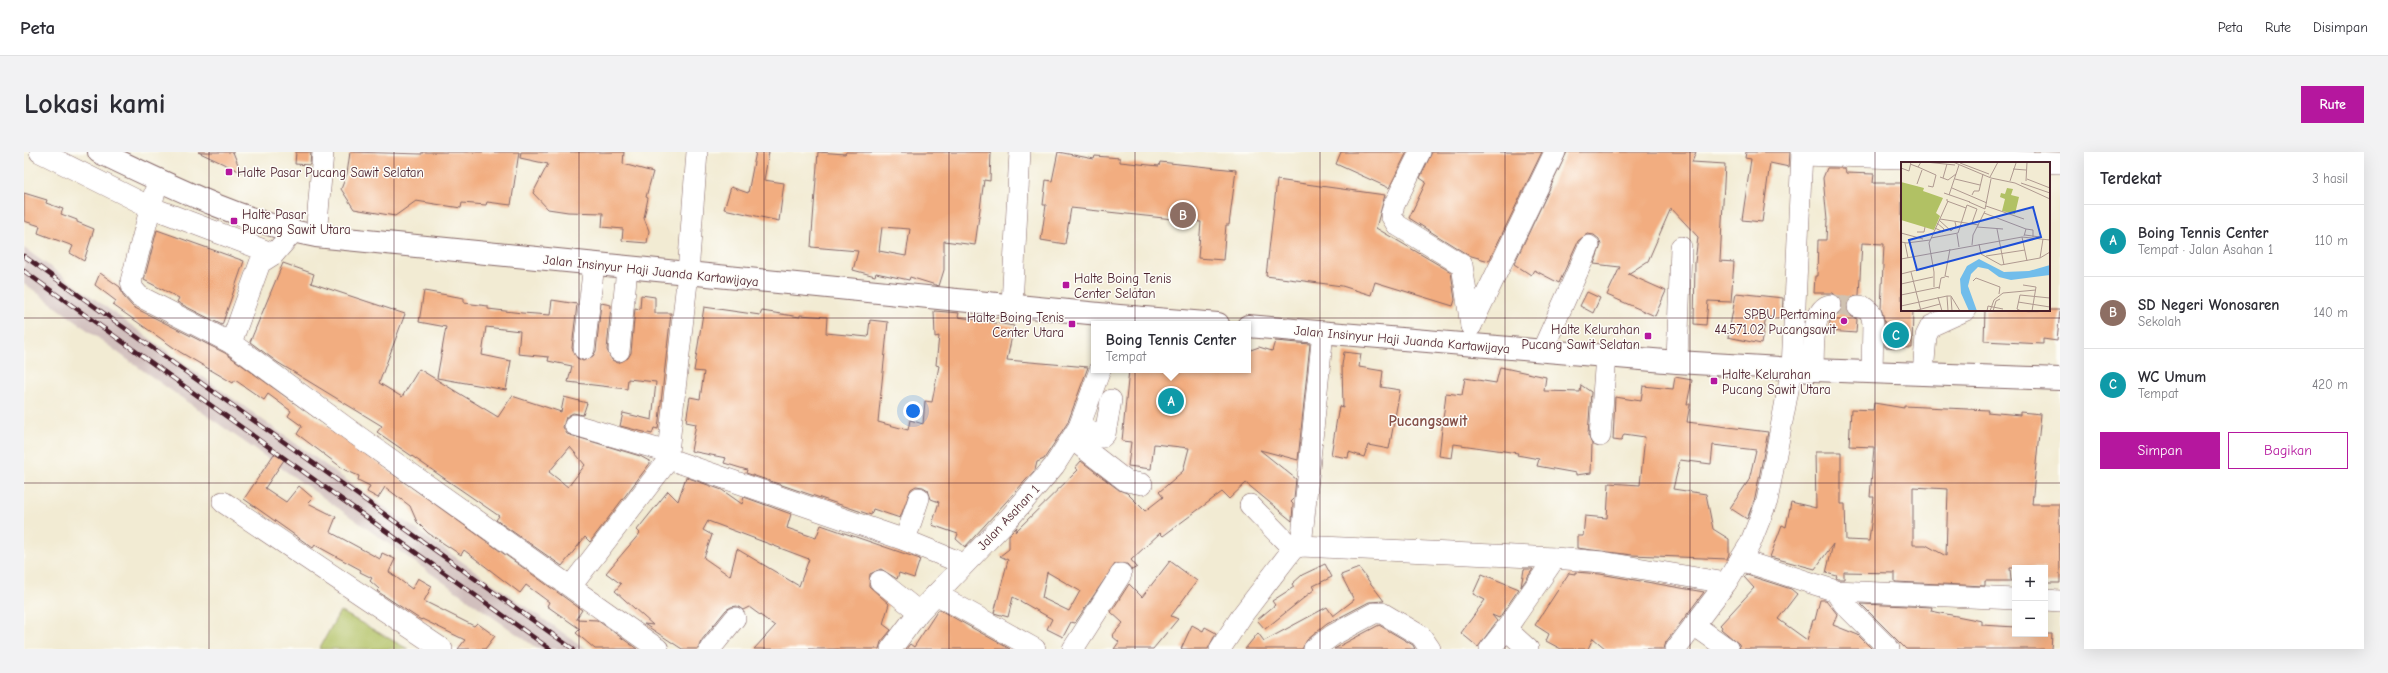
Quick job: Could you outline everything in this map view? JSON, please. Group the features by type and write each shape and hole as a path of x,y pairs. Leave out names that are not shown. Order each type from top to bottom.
{"main road":[{"name":"Jalan Insinyur Haji Juanda Kartawijaya","path":"99,152 158,180 259,221 293,232 316,236 1012,305 1117,320 1142,321"},
{"name":"Jalan Insinyur Haji Juanda Kartawijaya","path":"1251,326 1323,332 1470,335 1542,351 1677,362 1802,369 2060,379"}],"street":[{"path":"40,152 150,207 274,254"},
{"path":"316,236 323,152"},
{"path":"571,586 668,456 688,273 697,152"},
{"path":"1012,305 1020,152"},
{"path":"1420,152 1394,205 1391,215 1397,225 1462,265 1470,335"},
{"path":"1470,335 1555,152"},
{"path":"1802,369 1802,154 2031,162"},
{"path":"2050,163 2060,163"},
{"path":"158,180 134,262 131,281 133,289 139,296 231,343 355,434 658,649"},
{"path":"231,343 260,263 274,254 293,232"},
{"path":"1542,351 1589,246"},
{"path":"1677,362 1681,247"},
{"path":"584,348 594,264"},
{"path":"618,351 627,268"},
{"path":"1676,649 1726,583 1750,544 1767,501 1816,320 1820,311 1825,306 1831,305"},
{"path":"1858,307 1865,308 1871,313 1873,323 1872,372"},
{"path":"1923,374 1926,336 1931,326 1964,311"},
{"path":"1220,649 1243,614 1297,548 1323,332"},
{"path":"1600,436 1606,356"},
{"name":"Jalan Asahan 1","path":"891,649 919,612 1016,511 1054,466 1075,433 1099,373"},
{"path":"1075,433 1102,437 1105,434 1111,400"},
{"path":"575,425 668,456 905,540 964,564"},
{"path":"1075,433 1126,481 1142,484"},
{"path":"905,540 919,498"},
{"path":"224,502 442,649"},
{"path":"1250,505 1297,548 1555,558 1602,562 1726,583"},
{"path":"1490,649 1506,629 1555,558"},
{"path":"1740,560 1836,591 2012,599"},
{"path":"1073,649 1121,574"},
{"path":"880,581 919,612"},
{"path":"1836,591 1844,604 1889,649"},
{"path":"936,594 1031,648"},
{"path":"2048,600 2060,601"},
{"path":"1314,649 1340,631 1374,613 1382,612 1421,636 1430,649"},
{"path":"710,649 735,618"},
{"path":"1694,625 1728,649"},
{"path":"1506,629 1528,649"}],"shaded area":[{"path":"24,248 349,482 586,649 538,649 128,360 24,283"}],"green space":[{"path":"340,611 408,649 319,649"}],"building":[{"path":"198,152 233,152 241,172"},
{"path":"296,152 311,152 310,165 295,164"},
{"path":"350,152 422,154 422,152 519,152 511,205 487,202 486,205 462,203 461,208 416,201 395,216 354,209 341,189 347,174"},
{"path":"521,152 624,152 623,164 653,172 646,197 648,198 644,218 649,231 647,243 622,241 623,229 602,227 603,213 568,212 548,209 533,193 548,164 520,158"},
{"path":"756,152 769,152 764,180 784,183 779,221 724,209 731,187 748,193"},
{"path":"818,152 845,154 846,152 991,152 990,181 984,180 975,245 944,241 944,270 939,286 910,277 909,280 876,273 875,276 853,270 858,251 811,247","holes":["882,227 910,229 906,256 879,251"]},
{"path":"1058,152 1094,159 1095,156 1120,158 1120,162 1159,166 1160,162 1236,170 1229,225 1226,225 1223,260 1198,258 1201,222 1071,208 1065,244 1041,240 1046,205 1043,205 1046,180 1052,181"},
{"path":"1341,152 1407,152 1389,188 1336,164"},
{"path":"1432,152 1542,152 1489,261 1468,255 1409,218 1426,182 1420,178"},
{"path":"1567,152 1696,152 1692,162 1725,164 1720,261 1734,262 1731,302 1708,301 1706,325 1694,324 1695,262 1698,237 1671,208 1648,261 1628,274 1666,291 1655,316 1607,295 1620,267 1594,264 1601,245 1599,239 1594,235 1587,234 1578,241 1559,283 1534,270 1531,275 1514,264"},
{"path":"1746,152 1790,152 1789,167 1770,163 1762,222 1742,220 1751,159 1745,158"},
{"path":"1827,168 1845,168 1846,173 1874,174 1873,183 1901,183 1901,311 1913,311 1912,348 1885,347 1885,323 1881,308 1884,244 1862,243 1859,295 1849,299 1846,306 1850,316 1857,319 1856,333 1829,331 1830,320 1841,312 1842,301 1833,293 1814,293 1815,276 1817,276 1818,240 1826,240 1827,220 1823,178"},
{"path":"1277,180 1385,195 1376,228 1451,272 1455,300 1453,306 1375,282 1371,295 1342,286 1266,276"},
{"path":"24,193 47,200 46,203 63,209 61,214 94,229 84,261 70,253 73,246 38,233 40,226 24,221"},
{"path":"157,230 244,261 222,325 177,302 179,298 144,280"},
{"path":"283,263 314,274 311,283 405,314 379,383 402,397 419,369 498,417 512,396 561,412 564,397 587,403 583,415 573,413 566,417 563,427 567,434 640,456 651,462 590,542 585,537 562,566 496,520 499,516 377,432 382,426 277,362 250,342","holes":["570,447 585,465 568,487 549,472"]},
{"path":"100,273 120,287 124,297 133,307 225,353 582,610 576,619 597,620 637,649 595,649 576,633 580,629 547,606 549,602 526,585 520,593 464,550 461,555 428,533 417,522 410,506 385,487 378,498 367,492 370,486 358,480 359,476 345,470 297,434 302,426 288,416 291,411 268,394 264,400 235,380 233,383 180,352 113,305 116,301 95,285"},
{"path":"424,291 464,298 464,303 488,306 488,309 522,313 550,315 552,300 577,304 572,348 577,358 583,361 593,356 596,351 601,303 611,305 607,350 612,360 618,363 628,358 631,353 635,308 640,309 641,295 655,297 655,313 671,313 658,429 654,428 652,434 620,426 623,413 652,420 656,382 628,379 627,389 568,382 572,366 548,361 549,357 518,354 520,331 486,327 482,355 511,361 506,390 437,378 446,327 419,322"},
{"path":"1587,292 1600,298 1593,313 1580,306"},
{"path":"1736,293 1783,298 1782,318 1766,317 1761,344 1728,337"},
{"path":"704,307 760,315 762,311 800,317 800,315 827,317 826,333 868,337 870,320 888,322 878,422 908,430 910,420 923,424 925,401 932,402 939,366 936,365 939,336 935,337 934,311 959,313 958,317 1014,326 1007,360 1088,367 1068,422 1044,459 1037,462 1035,470 965,547 956,539 958,534 932,525 939,502 931,499 928,490 923,487 916,486 911,489 900,518 873,509 871,515 746,473 747,470 724,463 726,458 691,451 696,424 686,422 690,397 700,399 704,372 694,371"},
{"path":"2060,310 2057,341 2043,339 2043,344 1984,341 1985,311"},
{"path":"1275,341 1310,344 1298,460 1260,450 1296,479 1294,499 1291,502 1293,504 1292,521 1246,483 1229,499 1222,492 1163,536 1160,533 1131,560 1137,567 1132,570 1127,564 1115,564 1075,623 1071,622 1063,637 1047,629 1052,619 1013,597 1008,617 994,613 1008,560 1000,556 1009,549 1009,535 1017,527 1015,532 1078,470 1075,468 1081,461 1119,490 1127,493 1145,511 1163,497 1159,492 1183,471 1189,448 1154,444 1151,469 1128,466 1131,442 1122,441 1129,373 1251,373 1251,350 1259,347 1272,351","holes":["1047,572 1080,591 1069,611 1042,598"]},
{"path":"1344,352 1361,354 1359,367 1383,371 1381,387 1400,390 1389,449 1368,445 1364,457 1349,452 1348,458 1331,455 1339,406 1343,407 1342,365"},
{"path":"1500,367 1546,377 1544,391 1580,392 1581,385 1591,392 1588,435 1592,444 1591,473 1576,475 1576,473 1537,466 1539,459 1517,455 1518,453 1454,444 1452,458 1439,456 1446,393 1462,395 1465,378 1496,383"},
{"path":"1675,377 1692,380 1687,404 1690,404 1687,422 1768,432 1755,498 1747,519 1730,508 1749,480 1756,450 1713,445 1711,464 1680,460 1673,489 1706,494 1713,529 1729,539 1729,554 1727,559 1632,555 1577,548 1577,536 1583,536 1585,516 1607,518 1609,483 1640,485 1645,437 1624,434 1621,441 1613,440 1615,397 1641,401 1643,386 1673,389"},
{"path":"1874,403 1904,408 1904,406 1988,410 1987,412 2020,415 2020,412 2041,414 2032,504 2059,504 2060,583 2048,583 2048,565 2012,565 2012,568 2010,568 2011,581 1985,581 1985,586 1895,582 1895,573 1844,572 1844,579 1838,579 1836,578 1837,576 1826,573 1833,544 1815,569 1770,557 1782,525 1786,527 1791,502 1816,508 1815,452 1841,452 1841,504 1845,504 1846,540 1869,541 1874,497 1870,497 1874,447 1849,446 1851,409 1873,410","holes":["1913,487 1948,489 1946,556 1926,545 1913,545"]},
{"path":"274,454 284,460 265,488 286,502 299,486 313,498 308,503 336,517 330,532 380,559 382,553 395,559 389,572 412,589 418,578 432,586 424,601 474,626 477,623 495,636 485,649 458,649 465,640 422,619 421,620 377,591 379,589 370,581 372,578 360,572 361,570 315,545 313,548 244,499"},
{"path":"686,477 722,490 742,504 744,497 791,514 787,528 816,538 821,525 920,559 914,578 899,573 897,579 881,569 870,574 869,586 889,604 883,624 891,630 881,642 879,649 754,649 775,626 749,607 743,610 737,606 726,610 701,641 698,649 682,649 644,624 653,625 615,591 621,584 606,573 640,533 637,530 668,491 678,501","holes":["708,521 809,559 799,586 737,549 730,576 704,558 712,535 703,530"]},
{"path":"1170,561 1197,581 1171,616 1178,619 1153,649 1114,649 1119,642 1112,636 1123,623 1111,612 1129,584 1142,597"},
{"path":"1325,564 1332,577 1313,586 1315,589 1265,629 1257,620 1275,605 1272,601 1294,587 1292,584 1302,575"},
{"path":"1359,568 1384,601 1369,602 1327,624 1307,640 1302,649 1245,649 1258,633 1264,641 1327,607 1333,616 1354,600 1341,575"},
{"path":"1524,569 1533,569 1521,587"},
{"path":"1575,572 1600,574 1704,592 1666,642 1664,649 1606,649 1593,638 1588,649 1561,649 1546,641 1549,634 1535,625 1569,573 1575,574"},
{"path":"1482,574 1519,589 1499,618 1492,615 1497,621 1478,647 1461,633 1485,600 1473,594"},
{"path":"1747,575 1791,589 1797,594 1778,619 1807,640 1813,620 1815,620 1820,600 1826,600 1837,614 1833,625 1858,635 1872,649 1740,649 1739,644 1721,629 1722,627 1720,625 1754,588 1744,577"},
{"path":"1861,604 1932,607 1931,611 1982,621 1982,625 2012,627 2012,637 2048,637 2048,634 2052,634 2051,649 1906,649"},
{"path":"938,610 1010,649 906,649 910,644 914,647"},
{"path":"1192,625 1203,631 1205,627 1216,633 1208,649 1181,649"},
{"path":"1379,625 1413,645 1415,649 1334,649"}],"tunnel":[{"path":"1831,305 1858,307"}],"railway":[{"path":"24,256 573,649"},
{"path":"24,271 550,649"}],"place":[{"name":"Halte Pasar Pucang Sawit Selatan","path":"229,172"},
{"name":"SD Negeri Wonosaren","path":"1183,215"},
{"name":"Halte Pasar Pucang Sawit Utara","path":"234,221"},
{"name":"Halte Boing Tenis Center Selatan","path":"1066,285"},
{"name":"SPBU Pertamina 44.571.02 Pucangsawit","path":"1844,321"},
{"name":"Halte Boing Tenis Center Utara","path":"1072,324"},
{"name":"WC Umum","path":"1896,335"},
{"name":"Halte Kelurahan Pucang Sawit Selatan","path":"1648,336"},
{"name":"Halte Kelurahan Pucang Sawit Utara","path":"1714,381"},
{"name":"Boing Tennis Center","path":"1171,401"}],"district":[{"name":"Pucangsawit","path":"1428,421"}]}
